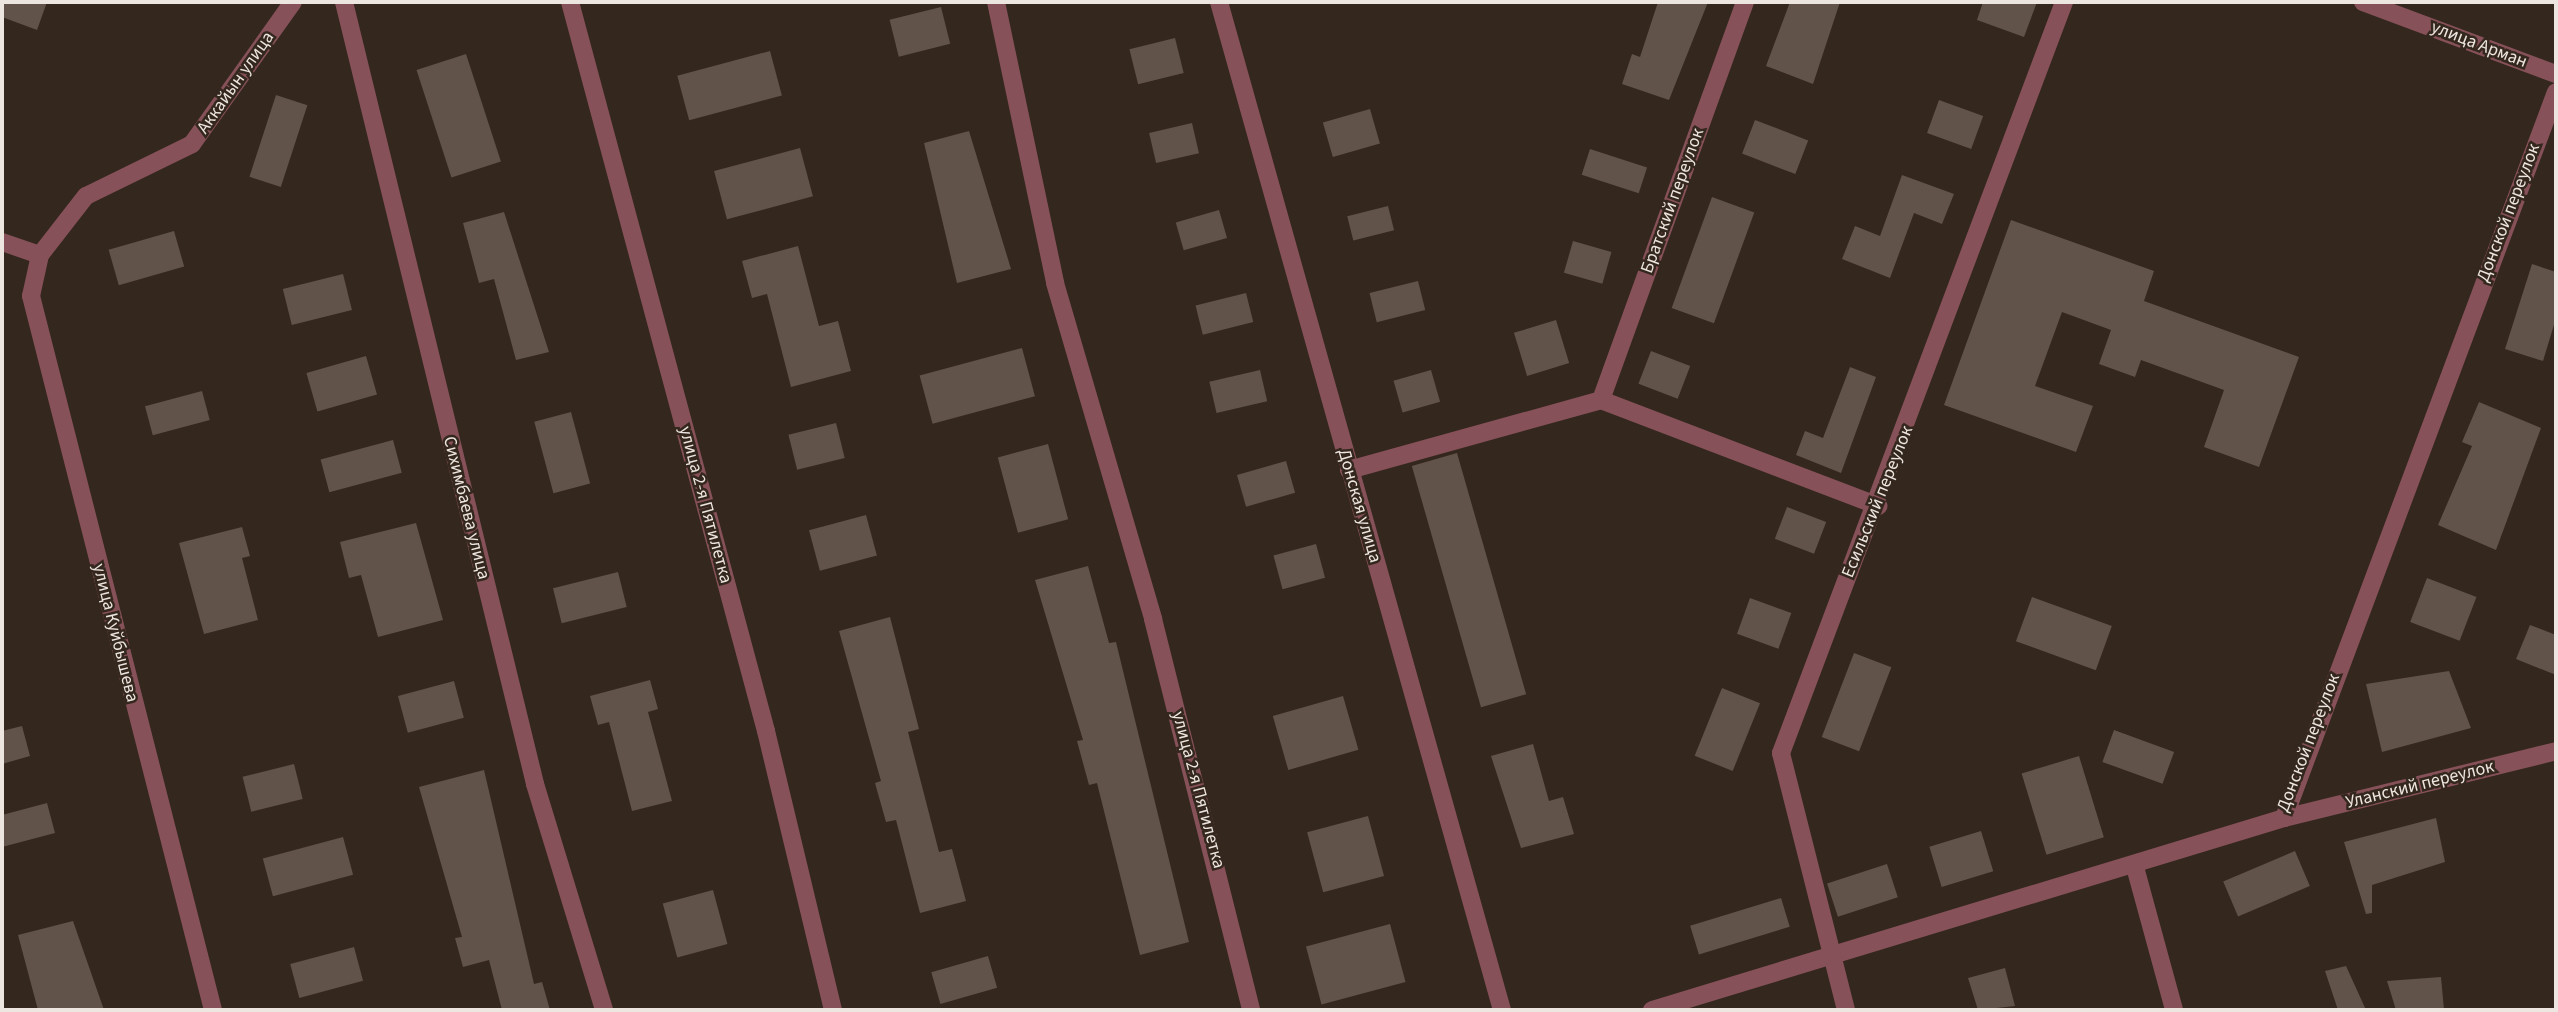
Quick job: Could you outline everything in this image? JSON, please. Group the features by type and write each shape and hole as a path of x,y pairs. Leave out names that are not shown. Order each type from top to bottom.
{"street":[{"name":"Аккайын улица","path":"40,255 86,196 192,144 293,2"},
{"name":"Сихимбаева улица","path":"344,2 535,784 604,1010"},
{"name":"улица 2-я Пятилетка","path":"569,2 766,731 833,1010"},
{"name":"улица 2-я Пятилетка","path":"996,2 1055,282 1153,619 1251,1010"},
{"name":"Донская улица","path":"1219,2 1502,1010"},
{"name":"Братский переулок","path":"1601,400 1745,2"},
{"name":"Есильский переулок","path":"1846,1010 1781,753 1878,506 2064,2"},
{"name":"улица Арман","path":"2363,2 2556,74"},
{"name":"Донской переулок","path":"1651,1010 2136,867 2284,818 2556,92"},
{"path":"2,242 40,255"},
{"name":"улица Куйбышева","path":"40,255 31,296 213,1010"},
{"path":"1349,470 1601,400 1878,506"},
{"name":"Уланский переулок","path":"2284,818 2556,751"},
{"path":"2136,867 2174,1010"}],"building":[{"path":"2,2 47,2 37,30 2,17"},
{"path":"1658,2 1708,2 1669,100 1622,84 1632,54 1640,57"},
{"path":"1790,2 1840,2 1813,84 1766,66"},
{"path":"1983,2 2037,2 2024,37 1977,20"},
{"path":"941,7 950,44 899,57 890,20"},
{"path":"1175,38 1184,73 1138,84 1129,49"},
{"path":"770,51 782,95 689,120 677,76"},
{"path":"466,54 501,161 451,178 417,70"},
{"path":"276,95 307,105 281,187 249,177"},
{"path":"1939,100 1983,116 1971,149 1927,133"},
{"path":"1370,109 1380,144 1333,157 1323,123"},
{"path":"1755,120 1808,140 1795,174 1742,154"},
{"path":"1192,123 1199,153 1156,163 1149,133"},
{"path":"969,131 1011,269 957,283 924,143"},
{"path":"800,148 813,196 727,219 714,171"},
{"path":"1590,149 1647,168 1639,193 1582,175"},
{"path":"1902,175 1954,194 1942,224 1914,213 1890,278 1842,259 1855,226 1880,236"},
{"path":"1712,197 1754,212 1714,323 1672,308"},
{"path":"1388,206 1394,230 1353,240 1347,216"},
{"path":"1219,210 1227,238 1184,250 1176,222"},
{"path":"504,212 549,352 516,360 494,279 479,283 463,223"},
{"path":"2011,220 2154,271 2144,301 2299,357 2259,467 2204,447 2224,390 2141,360 2135,377 2099,364 2111,330 2062,312 2035,386 2093,406 2076,452 1944,405"},
{"path":"174,231 184,267 119,285 109,250"},
{"path":"1573,241 1611,252 1602,284 1564,273"},
{"path":"798,246 819,326 838,321 851,371 791,387 767,294 752,298 742,261"},
{"path":"2532,264 2556,272 2556,318 2543,361 2505,349"},
{"path":"343,274 352,310 292,325 283,289"},
{"path":"1418,281 1425,310 1377,322 1369,293"},
{"path":"1246,293 1253,322 1203,335 1196,306"},
{"path":"1556,320 1569,363 1527,376 1514,333"},
{"path":"1022,348 1035,396 933,424 920,375"},
{"path":"1651,351 1690,366 1678,399 1638,384"},
{"path":"366,356 377,394 317,412 306,373"},
{"path":"1850,367 1876,377 1841,473 1796,455 1805,431 1823,438"},
{"path":"1260,370 1267,401 1217,413 1209,382"},
{"path":"1431,370 1440,402 1403,412 1394,381"},
{"path":"202,391 210,420 153,435 145,406"},
{"path":"2479,402 2541,428 2496,550 2438,525 2472,446 2462,442"},
{"path":"571,412 590,483 553,493 534,422"},
{"path":"836,423 845,458 797,470 788,435"},
{"path":"393,440 402,473 329,492 321,459"},
{"path":"1048,444 1068,519 1018,533 998,457"},
{"path":"1457,453 1526,694 1481,707 1412,466"},
{"path":"1286,461 1295,493 1246,507 1237,475"},
{"path":"1787,507 1826,522 1814,554 1775,539"},
{"path":"866,515 877,556 820,571 809,530"},
{"path":"416,523 443,620 378,637 361,575 349,578 340,542"},
{"path":"242,527 250,556 242,558 258,620 204,634 179,543"},
{"path":"1316,544 1325,578 1283,589 1273,555"},
{"path":"1088,566 1109,643 1116,642 1189,942 1140,955 1097,783 1089,785 1077,741 1083,740 1035,580"},
{"path":"618,572 627,607 562,623 553,588"},
{"path":"2427,578 2476,597 2460,641 2410,622"},
{"path":"2032,597 2112,626 2096,670 2016,641"},
{"path":"1750,598 1791,613 1778,649 1737,634"},
{"path":"890,617 919,729 908,732 939,852 952,849 966,901 920,913 896,820 886,822 875,783 881,781 839,631"},
{"path":"2530,625 2556,635 2556,675 2516,659"},
{"path":"1854,653 1891,667 1859,751 1822,737"},
{"path":"2449,671 2471,728 2382,752 2366,684"},
{"path":"650,680 658,709 648,712 672,801 632,811 609,722 598,725 590,696"},
{"path":"454,681 464,718 408,733 398,696"},
{"path":"1722,688 1760,703 1733,771 1695,756"},
{"path":"1343,696 1358,750 1288,770 1273,716"},
{"path":"22,726 30,756 2,764 2,731"},
{"path":"2114,730 2174,752 2163,784 2102,762"},
{"path":"1533,744 1549,801 1563,797 1574,834 1521,848 1491,756"},
{"path":"2079,756 2104,837 2046,855 2022,774"},
{"path":"294,764 303,799 251,812 243,777"},
{"path":"484,770 534,984 542,982 550,1010 502,1010 489,960 463,967 455,938 462,937 419,787"},
{"path":"47,803 55,833 2,847 2,815"},
{"path":"1368,816 1384,876 1323,892 1307,832"},
{"path":"2436,818 2445,862 2372,885 2372,913 2366,914 2344,842"},
{"path":"1981,831 1993,871 1942,887 1929,847"},
{"path":"343,837 353,875 273,896 263,858"},
{"path":"2295,851 2310,886 2238,916 2223,881"},
{"path":"1887,864 1898,897 1838,917 1827,883"},
{"path":"713,890 727,944 677,958 663,903"},
{"path":"1781,898 1790,927 1699,954 1690,926"},
{"path":"73,921 104,1010 38,1010 18,935"},
{"path":"1390,924 1406,982 1321,1004 1306,947"},
{"path":"354,947 363,981 299,998 290,964"},
{"path":"988,956 997,988 940,1004 931,972"},
{"path":"2346,966 2366,1010 2338,1010 2325,971"},
{"path":"2005,968 2015,1006 1978,1010 1968,978"},
{"path":"2441,977 2444,1010 2396,1010 2387,981"}]}
